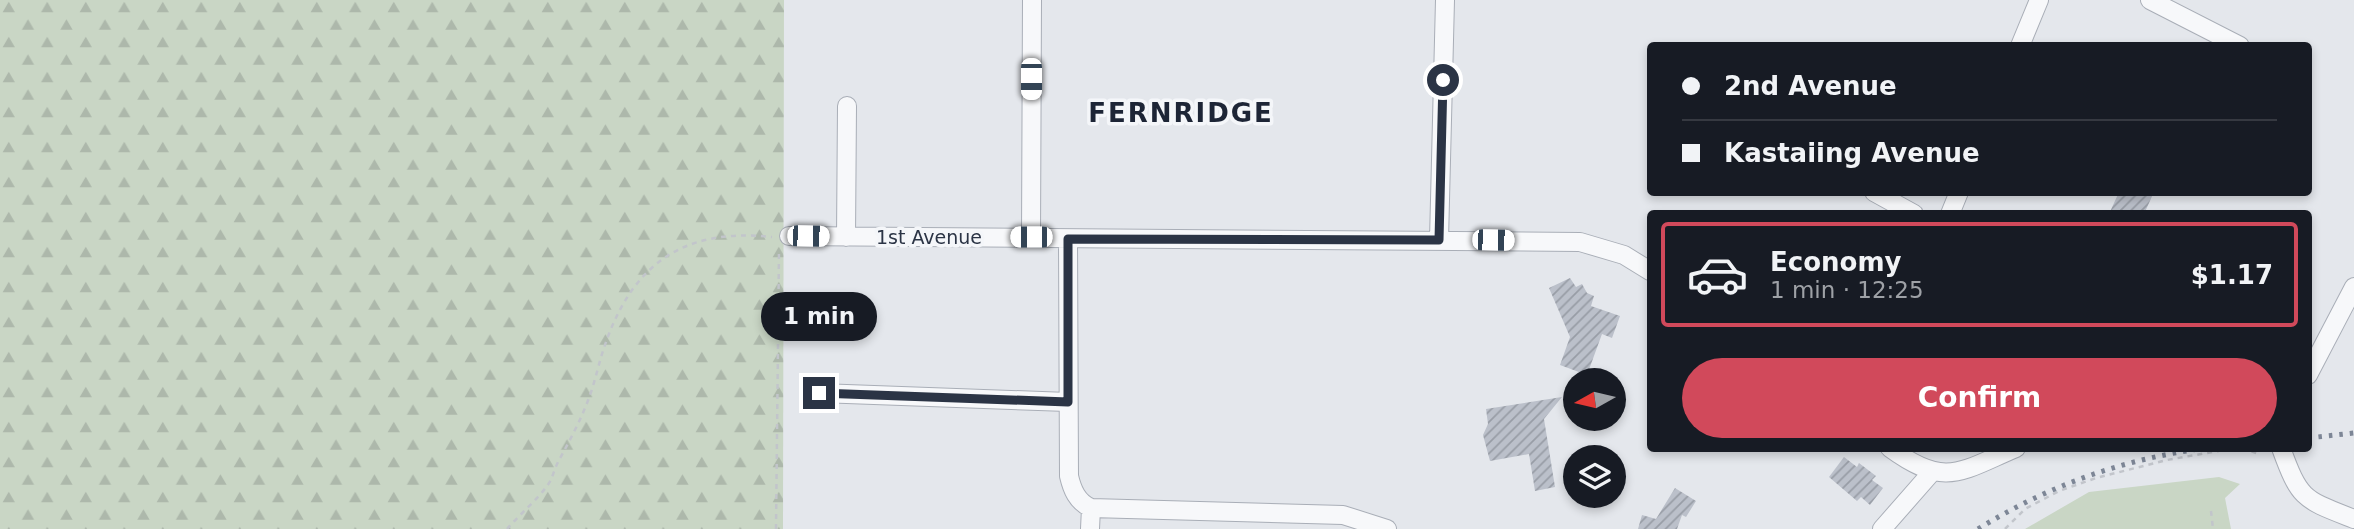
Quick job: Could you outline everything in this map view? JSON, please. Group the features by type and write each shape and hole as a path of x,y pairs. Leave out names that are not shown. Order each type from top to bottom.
{"street":[{"path":"1031,0 1031,237"},
{"path":"1439,240 1445,0"},
{"path":"2022,42 2039,0"},
{"path":"2150,0 2232,42"},
{"path":"846,237 847,106"},
{"path":"1881,196 1907,210"},
{"name":"1st Avenue","path":"789,236 1580,242 1624,255 1647,269"},
{"path":"1068,239 1069,476 1079,500 1091,508 1343,515 1387,529"},
{"path":"2312,367 2354,287"},
{"path":"819,393 1068,402"},
{"path":"1897,452 1932,472 1966,471 2007,452"},
{"path":"2283,452 2301,494 2313,503 2354,519"},
{"path":"1882,529 1932,472"},
{"path":"1090,529 1091,508"}],"path":[{"path":"507,529 548,486 590,397 602,353 623,305 640,280 658,261 684,246 709,237 748,234 779,237 776,529"},
{"path":"2005,529 2025,509 2059,491 2096,478 2212,452"},
{"path":"2253,452 2259,454"},
{"path":"2211,511 2213,529"}],"green space":[{"path":"0,0 784,0 783,529 0,529"},
{"path":"2219,477 2240,484 2225,498 2231,529 2025,529 2089,492"}],"building":[{"path":"2117,196 2152,196 2146,210 2111,210"},
{"path":"1570,278 1576,287 1582,284 1587,293 1594,296 1591,306 1620,316 1612,338 1602,334 1590,368 1568,368 1560,365 1570,337 1549,288"},
{"path":"1562,397 1544,419 1555,487 1535,491 1529,454 1490,461 1483,435 1488,424 1486,409"},
{"path":"1844,457 1857,467 1859,463 1876,476 1872,480 1883,488 1870,505 1861,497 1857,501 1829,477"},
{"path":"1675,488 1696,501 1686,517 1682,515 1677,529 1638,529 1642,515 1656,519"}],"railway":[{"path":"2312,438 2354,433"},
{"path":"1978,529 2032,499 2088,476 2146,459 2182,452"}],"district":[{"name":"FERNRIDGE","path":"1181,113"}],"route":[{"path":"819,393 1068,402 1068,239 1439,240 1443,80"}]}
